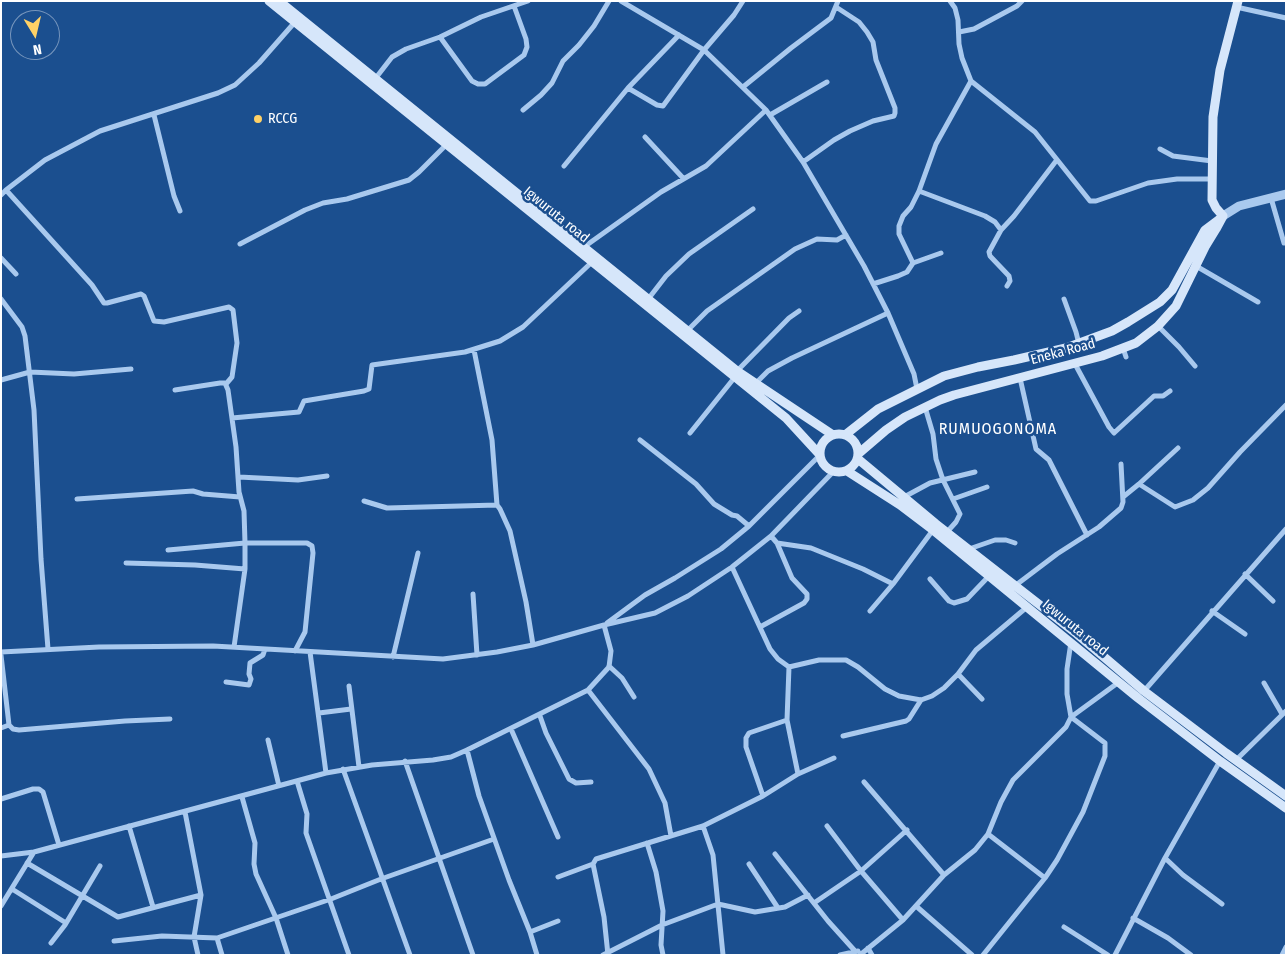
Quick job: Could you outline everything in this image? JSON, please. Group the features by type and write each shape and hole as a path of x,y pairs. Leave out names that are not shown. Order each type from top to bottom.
{"main road":[{"name":"Igwuruta road","path":"269,1 592,262 736,374 755,384 833,435"},
{"name":"Igwuruta road","path":"280,1 688,330 786,418 820,455"},
{"path":"1223,216 1212,200 1216,91 1237,4"},
{"name":"Eneka Road","path":"858,456 886,430 905,417 954,395 1125,352 1158,326 1176,306 1205,246 1223,216"},
{"name":"Eneka Road","path":"846,435 878,408 944,376 1078,344 1120,326 1160,302 1172,290 1206,230 1223,216"},
{"path":"833,435 846,435 857,446 858,456 855,464 847,471 833,472 822,461 820,455 824,443 833,435"},
{"name":"Igwuruta road","path":"858,456 903,497 1016,585 1144,690 1286,796"},
{"name":"Igwuruta road","path":"847,471 900,505 933,530 1119,682 1220,761 1286,808"}],"street":[{"path":"375,79 392,57 406,48 440,37 481,17 528,1"},
{"path":"523,110 542,95 552,83 563,61 594,26 609,1"},
{"path":"621,1 629,3 704,50 770,115 803,162 873,284 888,313 914,374 917,389"},
{"path":"628,88 657,105 663,106 743,1"},
{"path":"950,1 956,8 962,58 971,81 1035,132 1056,161 1090,201 1096,201 1148,183 1177,179 1212,179"},
{"path":"959,32 974,28 1017,6 1022,1"},
{"path":"743,88 790,48 831,18 837,4 859,22 873,42 876,60 896,113 894,116 873,121 850,131 803,162"},
{"path":"1237,4 1286,18"},
{"path":"440,37 472,81 478,84 485,84 524,55 526,39 514,6"},
{"path":"1,195 45,160 100,132 218,93 235,85 259,63 295,22"},
{"path":"564,166 628,88 678,35"},
{"path":"913,263 899,234 899,226 919,191 936,144 971,81"},
{"path":"770,115 826,82"},
{"path":"584,247 629,213 683,178 706,166 766,110"},
{"path":"154,115 174,196 180,211"},
{"path":"645,137 683,178"},
{"path":"240,244 297,214 323,203 347,199 409,180 420,172 447,144"},
{"path":"1160,149 1173,156 1212,161"},
{"path":"1007,286 1010,281 1009,276 990,256 989,252 1001,230 1056,161"},
{"path":"6,190 92,285 104,303 141,294 144,296 154,321 164,322 229,308 233,310 237,343 232,377 226,384"},
{"path":"919,191 985,216 995,222 1001,230"},
{"path":"1223,216 1239,206 1286,194"},
{"path":"1271,198 1284,243"},
{"path":"649,298 666,276 689,254 753,208"},
{"path":"688,330 707,311 795,250 817,239 837,240 846,236"},
{"path":"873,284 907,272 913,263 941,253"},
{"path":"1,258 16,274"},
{"path":"232,418 299,412 304,401 369,389 372,365 465,352 500,341 524,327 592,262"},
{"path":"1196,266 1258,302"},
{"path":"1,299 22,327 30,372 34,410 41,559 48,649"},
{"path":"1064,299 1076,332 1078,344"},
{"path":"690,433 736,374 789,318 799,311"},
{"path":"755,384 768,371 792,358 888,313"},
{"path":"1158,326 1180,347 1195,366"},
{"path":"474,350 492,440 497,505 510,531 533,645"},
{"path":"1075,364 1109,428 1114,433 1154,396 1162,396 1170,391"},
{"path":"1,380 30,372 74,374 131,369"},
{"path":"1020,378 1036,449 1050,460 1087,535"},
{"path":"175,390 220,383 226,384"},
{"path":"226,384 232,418 240,497 244,511 245,569 234,647"},
{"path":"1140,484 1175,507 1194,500 1208,488 1286,405"},
{"path":"925,407 936,459 960,514 960,517 947,532"},
{"path":"640,440 696,484 714,504 737,516 749,526"},
{"path":"1123,497 1140,484 1178,448"},
{"path":"604,625 645,595 721,549 749,526 820,455"},
{"path":"1016,585 1056,554 1099,527 1121,508 1123,497 1121,464"},
{"path":"170,719 13,729 9,725 1,654 48,649 184,646 234,647 443,659 533,645 604,625 655,614 688,596 732,567 771,536 833,472"},
{"path":"903,497 930,483 975,472"},
{"path":"239,477 298,480 327,476"},
{"path":"952,499 987,487"},
{"path":"76,499 193,492 240,497"},
{"path":"364,500 388,508 497,505"},
{"path":"870,611 893,584 933,530"},
{"path":"1144,690 1245,574 1285,532"},
{"path":"760,628 808,599 807,594 792,578 777,543 771,536"},
{"path":"968,549 995,540 1015,542"},
{"path":"777,543 811,548 863,569 893,584"},
{"path":"168,550 245,544 307,544 312,546 313,553 305,632 295,651"},
{"path":"393,657 418,553"},
{"path":"126,563 245,569"},
{"path":"732,567 760,628 778,660 789,667 820,660 846,660 858,667 885,689 899,696 921,700 932,696 944,688 958,674 976,650 1027,607"},
{"path":"1245,574 1273,601"},
{"path":"930,579 949,601 954,603 966,599 989,576"},
{"path":"473,594 477,655"},
{"path":"1212,611 1245,634"},
{"path":"1,856 34,852 59,846 343,769 405,761 450,758 540,716 588,690 609,666 611,652 604,625"},
{"path":"983,955 1046,878 1083,812 1105,756 1105,743 1071,717 1067,694 1067,669 1071,642"},
{"path":"226,682 249,685 251,679 249,674 250,663 263,655 266,649"},
{"path":"310,652 326,773"},
{"path":"609,666 622,678 634,697"},
{"path":"789,667 787,720 798,774"},
{"path":"958,674 982,699"},
{"path":"840,955 862,951 903,920 944,875 966,858 988,834 1001,802 1014,780 1060,734 1071,717 1119,682"},
{"path":"1236,760 1284,712 1264,683"},
{"path":"349,686 359,767"},
{"path":"588,690 649,770 664,803 671,836"},
{"path":"843,736 906,721 921,700"},
{"path":"319,713 352,709"},
{"path":"540,716 546,733 569,779 576,783 591,782"},
{"path":"763,796 746,747 746,735 787,720"},
{"path":"1,728 9,725"},
{"path":"511,729 558,838"},
{"path":"268,740 279,786"},
{"path":"467,750 479,796 537,955"},
{"path":"558,877 593,864 596,859 703,826 763,796 798,774 834,758"},
{"path":"405,761 473,955"},
{"path":"1115,955 1165,858 1220,761"},
{"path":"343,769 410,955"},
{"path":"298,781 307,814 306,833 349,955"},
{"path":"864,782 944,875"},
{"path":"1,799 34,789 39,789 43,792 59,846"},
{"path":"242,797 255,844 254,864 256,874 276,918 288,955"},
{"path":"185,812 201,895 194,937 198,955"},
{"path":"129,826 153,907"},
{"path":"703,826 713,856 723,955"},
{"path":"827,826 861,871 903,920"},
{"path":"814,903 861,871 907,830"},
{"path":"988,834 1046,878"},
{"path":"114,941 162,936 217,938 329,900 494,839"},
{"path":"647,843 656,872 663,911 663,955"},
{"path":"1,906 34,852"},
{"path":"775,854 828,921 862,951 872,955"},
{"path":"1165,858 1183,875 1222,904"},
{"path":"27,863 118,917 201,895"},
{"path":"593,864 607,954 662,925 718,904 755,912 785,907 808,895"},
{"path":"748,864 778,908"},
{"path":"51,943 66,923 100,866"},
{"path":"12,889 66,923"},
{"path":"916,906 972,955"},
{"path":"1133,918 1168,938 1191,955"},
{"path":"530,932 558,921"},
{"path":"1064,927 1108,955"},
{"path":"217,938 222,955"},
{"path":"1282,955 1286,947"}],"place":[{"name":"RCCG","path":"258,119"}],"district":[{"name":"RUMUOGONOMA","path":"998,430"}]}
